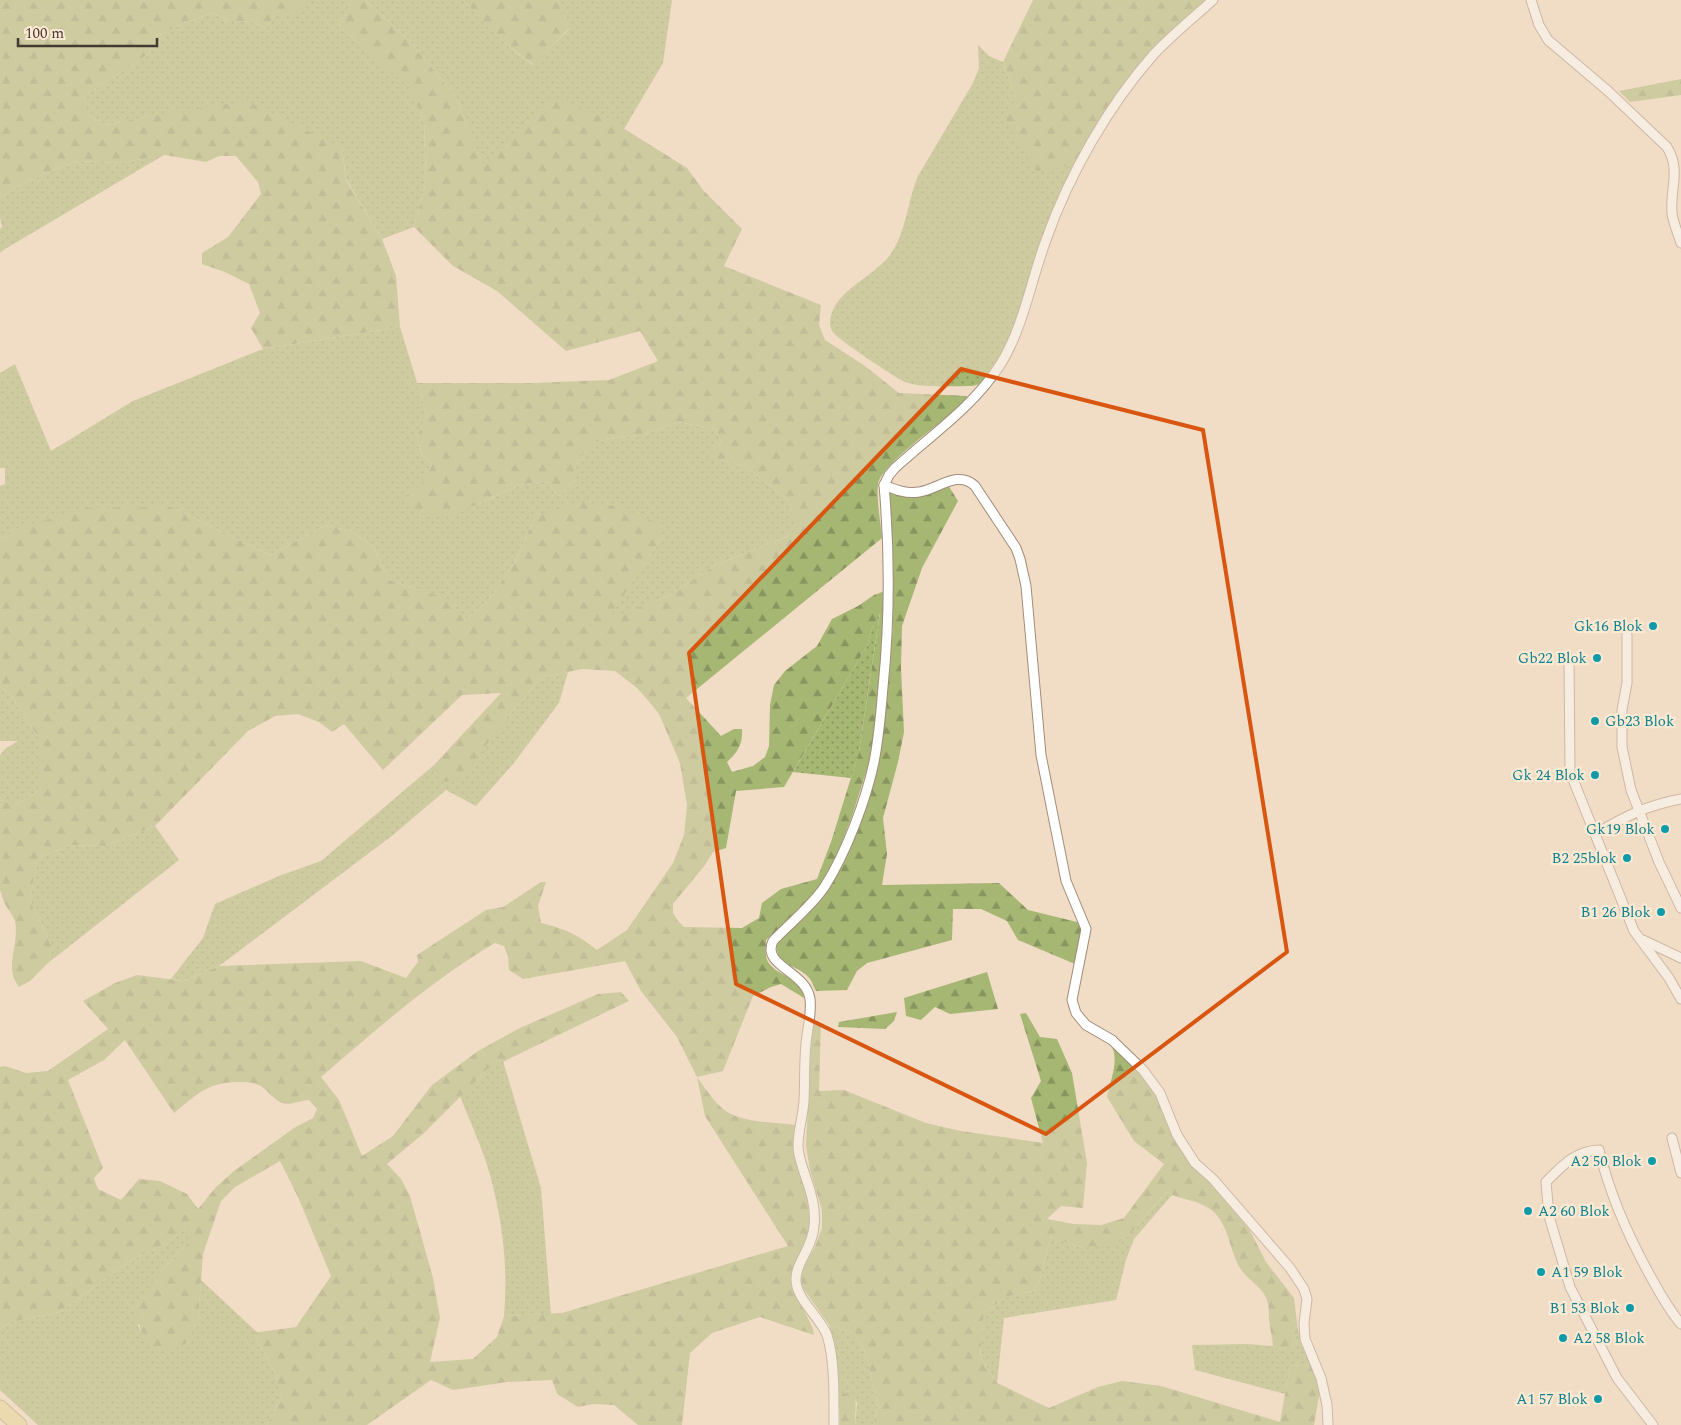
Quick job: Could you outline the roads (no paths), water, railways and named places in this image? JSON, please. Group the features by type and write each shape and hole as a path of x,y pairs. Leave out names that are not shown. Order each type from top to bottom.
{"highway":[{"path":"0,1408 19,1425"}],"street":[{"path":"834,1425 830,1350 826,1334 799,1292 796,1280 801,1262 811,1244 814,1225 811,1192 801,1163 798,1144 804,1102 810,1001 807,989 802,981 777,963 770,952 770,946 818,895 831,876 854,824 872,771 879,734 890,608 884,485 895,468 963,409 1001,364 1015,335 1046,240 1061,202 1092,143 1116,104 1142,69 1163,46 1213,0"},
{"path":"1531,0 1539,25 1548,40 1634,114 1660,138 1672,154 1675,170 1672,215 1681,243"},
{"path":"884,485 903,492 912,493 928,490 957,479 967,480 975,486 1016,548 1026,586 1044,778 1066,881 1086,929 1072,1000 1074,1006 1086,1025 1112,1040 1143,1070 1160,1093 1176,1135 1191,1158 1213,1179 1300,1282 1307,1294 1304,1323 1305,1339 1321,1378 1327,1405 1328,1425"},
{"path":"1627,635 1627,683 1622,710 1622,747 1631,790 1638,810 1659,862 1681,908"},
{"path":"1569,659 1570,772 1634,931 1669,978 1681,999"},
{"path":"1594,834 1638,810 1681,799"},
{"path":"1640,939 1681,958"},
{"path":"1672,1138 1681,1173"},
{"path":"1653,1425 1617,1378 1570,1287 1550,1216 1546,1182 1563,1164 1586,1151 1599,1150 1604,1170 1632,1242 1671,1312 1681,1324"}],"place":[{"name":"Gk16 Blok","path":"1653,626"},
{"name":"Gb22 Blok","path":"1597,658"},
{"name":"Gb23 Blok","path":"1595,721"},
{"name":"Gk 24 Blok","path":"1595,775"},
{"name":"Gk19 Blok","path":"1665,829"},
{"name":"B2 25blok","path":"1627,858"},
{"name":"B1 26 Blok","path":"1661,912"},
{"name":"A2 50 Blok","path":"1652,1161"},
{"name":"A2 60 Blok","path":"1528,1211"},
{"name":"A1 59 Blok","path":"1541,1272"},
{"name":"B1 53 Blok","path":"1630,1308"},
{"name":"A2 58 Blok","path":"1563,1338"},
{"name":"A1 57 Blok","path":"1598,1399"}]}
